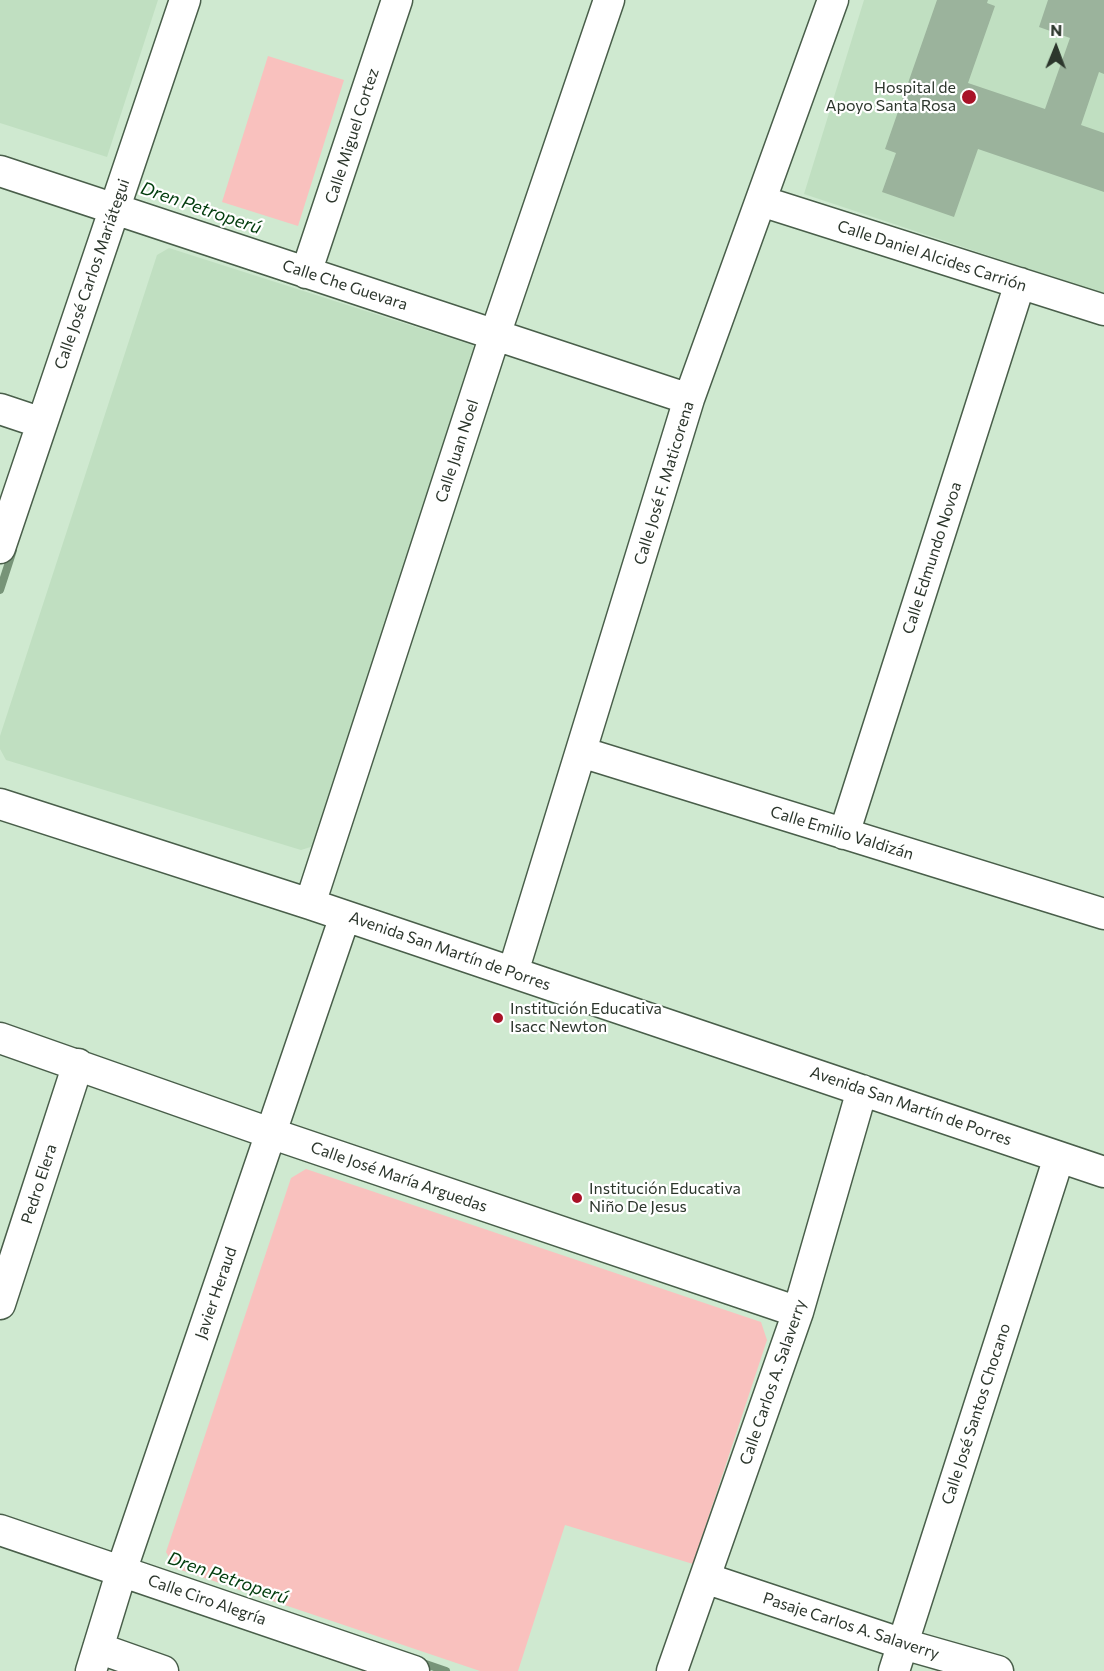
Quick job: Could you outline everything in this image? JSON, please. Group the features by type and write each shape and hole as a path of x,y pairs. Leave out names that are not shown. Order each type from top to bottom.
{"street":[{"name":"Calle José Carlos Mariátegui","path":"0,548 185,0"},
{"name":"Calle Miguel Cortez","path":"306,273 397,0"},
{"name":"Calle Juan Noel","path":"310,904 495,335 609,0"},
{"name":"Calle José F. Maticorena","path":"513,972 690,399 833,0"},
{"name":"Calle Che Guevara","path":"0,171 690,399"},
{"name":"Calle Daniel Alcides Carrión","path":"761,201 1104,310"},
{"name":"Calle Edmundo Novoa","path":"844,834 1020,283"},
{"path":"0,409 42,423"},
{"name":"Calle Emilio Valdizán","path":"581,752 1104,914"},
{"name":"Avenida San Martín de Porres","path":"0,804 310,904 1104,1172"},
{"name":"Javier Heraud","path":"94,1660 122,1571 345,916"},
{"name":"Calle José María Arguedas","path":"0,1038 270,1133 798,1312"},
{"name":"Pedro Elera","path":"0,1304 78,1064"},
{"name":"Calle Carlos A. Salaverry","path":"672,1671 798,1312 862,1090"},
{"name":"Calle José Santos Chocano","path":"898,1658 1059,1157"},
{"name":"Calle Ciro Alegría","path":"0,1530 414,1671"},
{"name":"Pasaje Carlos A. Salaverry","path":"705,1578 898,1658 998,1671"},
{"path":"94,1660 163,1671"}],"shaded area":[{"path":"0,0 158,0 107,157 0,123"},
{"name":"Hospital de Apoyo Santa Rosa","path":"864,0 1104,0 1104,294 804,194"},
{"path":"268,56 344,80 298,226 222,202"},
{"path":"169,248 472,345 478,353 314,846 301,850 6,760 0,749 0,736 157,255"},
{"path":"306,1169 761,1322 767,1340 693,1564 565,1525 518,1671 480,1671 175,1568 166,1552 291,1178"}],"building":[{"path":"937,0 988,0 987,3 995,6 968,83 1045,109 1070,38 1039,27 1048,0 1104,0 1104,74 1099,72 1081,125 1104,133 1104,192 978,149 954,217 882,192 896,153 885,149"}],"waterway":[{"name":"Dren Petroperú","path":"0,590 13,550"},
{"name":"Dren Petroperú","path":"417,1661 446,1671"}],"place":[{"name":"Hospital de Apoyo Santa Rosa","path":"969,97"},
{"name":"Institución Educativa Isacc Newton","path":"498,1018"},
{"name":"Institución Educativa Niño De Jesus","path":"577,1198"}]}
